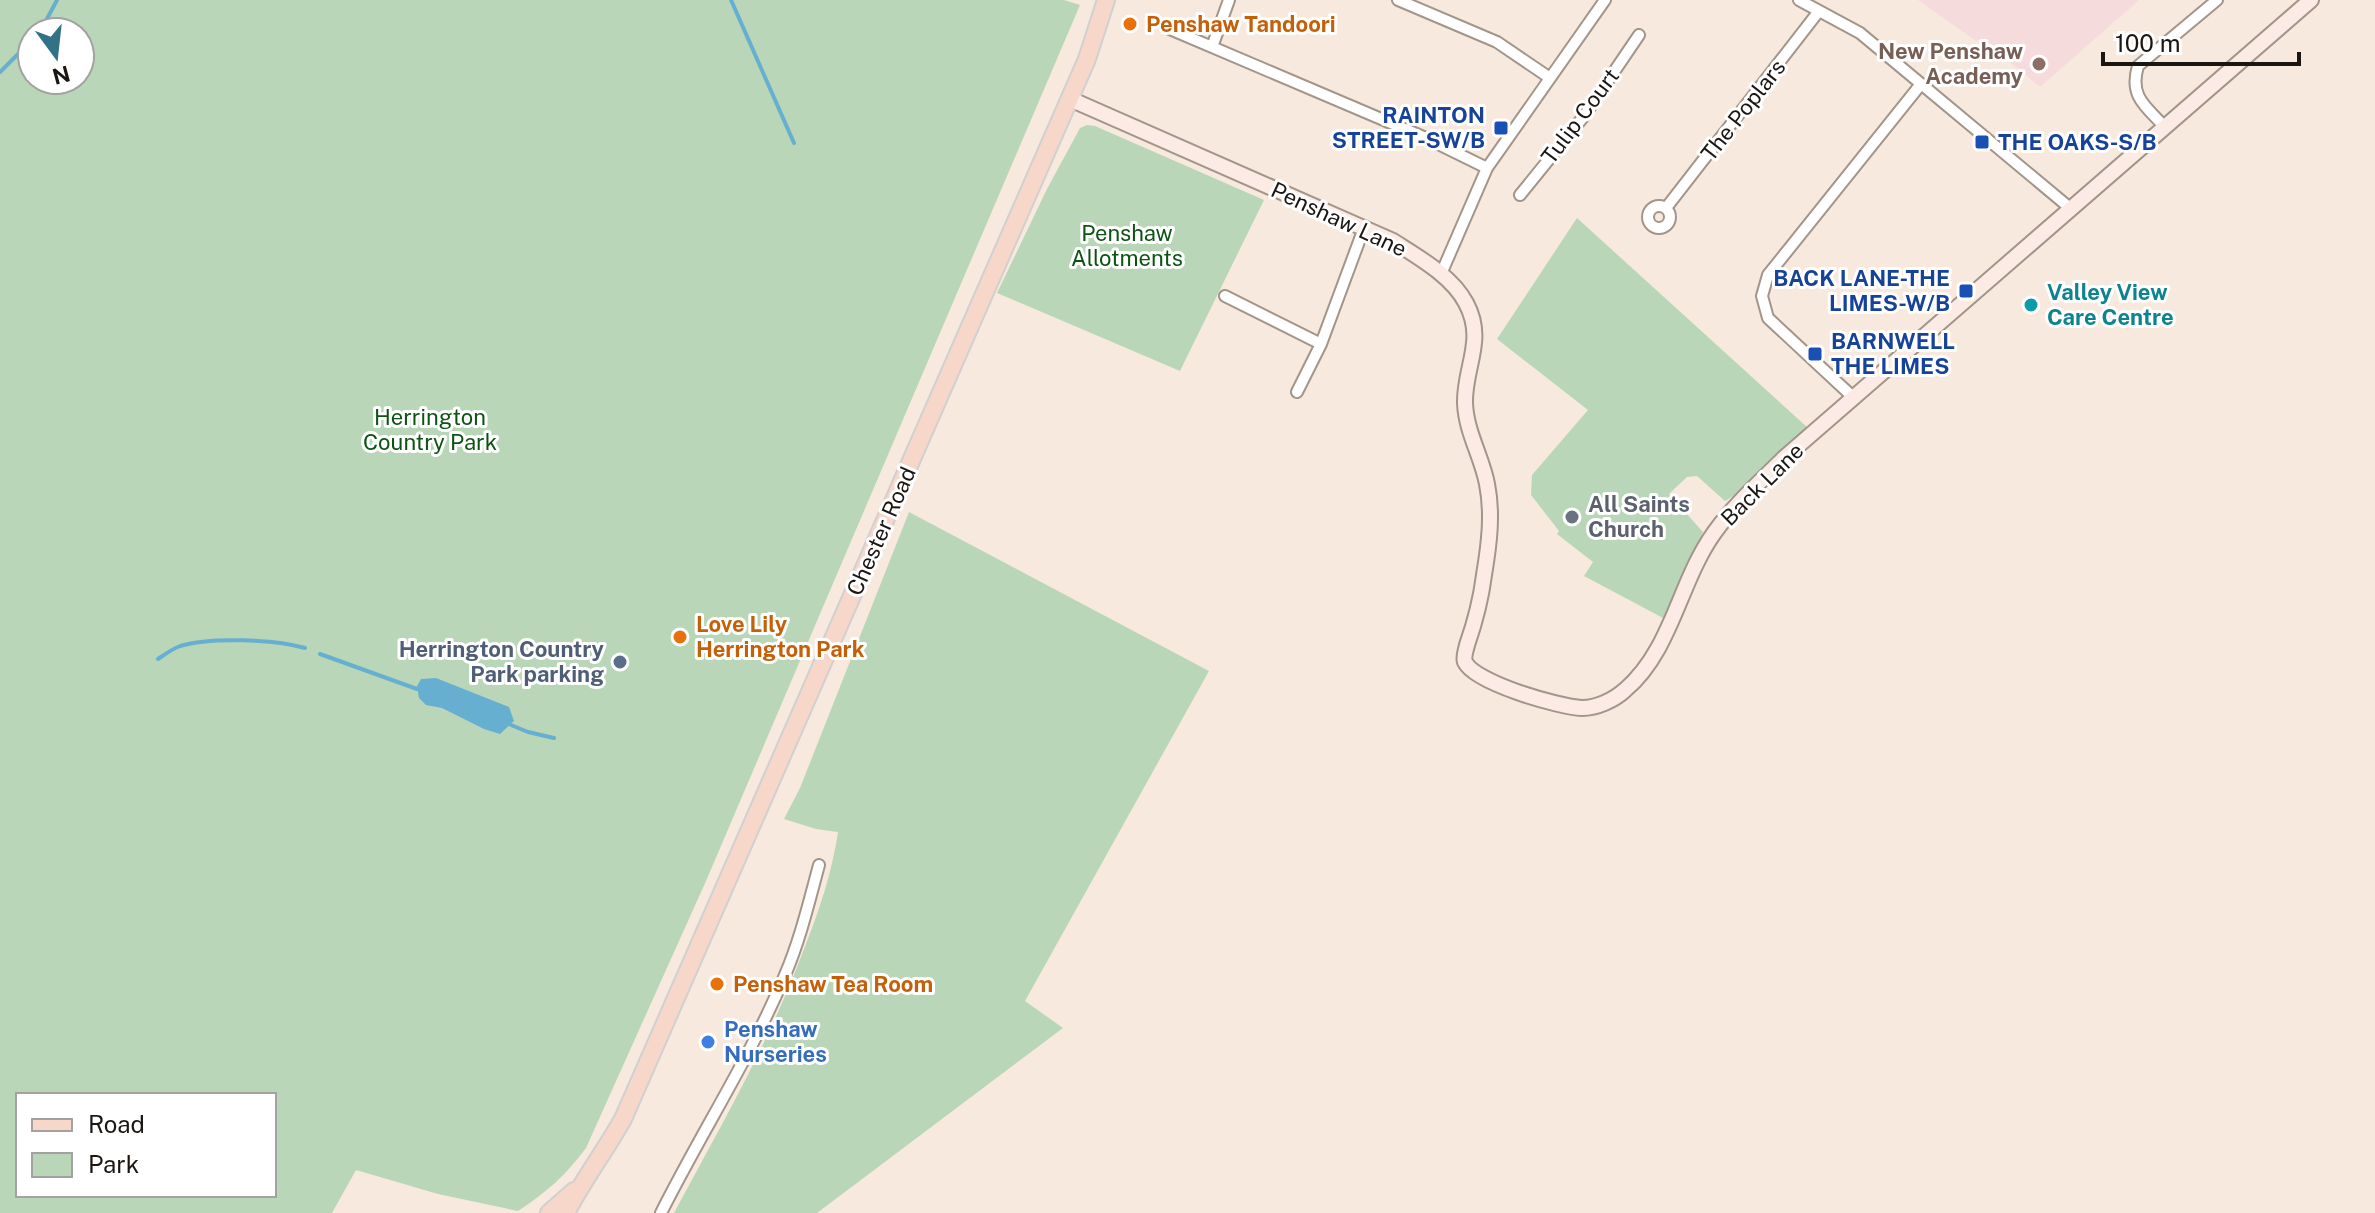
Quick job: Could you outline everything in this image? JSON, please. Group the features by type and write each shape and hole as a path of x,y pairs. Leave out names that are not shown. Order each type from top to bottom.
{"main road":[{"name":"Chester Road","path":"566,1213 623,1119 1070,99 1106,0"},
{"name":"Chester Road","path":"549,1213 581,1185"}],"street":[{"path":"1212,47 1229,0"},
{"path":"1398,0 1497,42 1550,78"},
{"path":"1441,274 1487,168 1605,0"},
{"path":"1799,0 1860,33 2070,208"},
{"path":"2164,126 2139,100 2134,82 2138,66 2217,0"},
{"name":"Back Lane","path":"1473,671 1506,688 1560,704 1582,708 1613,699 1642,673 1657,653 1674,610 1713,534 1784,458 2311,0"},
{"name":"The Poplars","path":"1666,208 1819,11"},
{"path":"1165,27 1426,138 1487,168"},
{"name":"Tulip Court","path":"1520,195 1584,116 1639,35"},
{"path":"1854,398 1768,318 1762,296 1768,275 1921,84"},
{"name":"Penshaw Lane","path":"1070,99 1393,241 1441,274 1465,300 1473,318 1475,334 1465,400 1470,431 1487,483 1489,504 1482,590 1464,654 1473,671"},
{"path":"1297,392 1321,344 1364,228"},
{"path":"1225,296 1321,344"},
{"path":"661,1213 750,1051 780,987 819,865"}],"shaded area":[{"name":"New Penshaw Academy","path":"1918,0 2139,0 2040,87 1982,38 1976,41"}],"green space":[{"name":"Herrington Country Park","path":"0,0 1064,0 1080,5 706,881 586,1148 547,1190 518,1211 438,1194 356,1170 332,1213 0,1213"},
{"name":"Penshaw Allotments","path":"1087,125 1264,200 1180,371 997,293 1047,189 1080,128"},
{"path":"1577,218 1807,427 1750,486 1725,501 1697,476 1687,477 1669,494 1703,532 1663,618 1584,576 1593,562 1557,534 1559,531 1531,495 1532,475 1588,410 1497,339"},
{"path":"909,512 1209,671 1025,1001 1063,1028 817,1213 674,1213 760,1051 820,906 838,832 784,819 800,788"}],"water":[{"path":"436,678 509,707 514,721 500,734 442,708 426,705 419,698 417,686 421,679"}],"waterway":[{"path":"48,16 57,0"},
{"path":"731,0 794,143"},
{"path":"0,72 16,56"},
{"path":"158,659 180,646 208,641 260,641 305,648"},
{"path":"320,654 417,689"},
{"path":"511,725 554,738"}],"place":[{"name":"Penshaw Tandoori","path":"1130,24"},
{"name":"New Penshaw Academy","path":"2039,64"},
{"name":"RAINTON STREET-SW/B","path":"1501,128"},
{"name":"THE OAKS-S/B","path":"1982,142"},
{"name":"BACK LANE-THE LIMES-W/B","path":"1966,291"},
{"name":"Valley View Care Centre","path":"2031,305"},
{"name":"BARNWELL THE LIMES","path":"1815,354"},
{"name":"All Saints Church","path":"1572,517"},
{"name":"Love Lily Herrington Park","path":"680,637"},
{"name":"Herrington Country Park parking","path":"620,662"},
{"name":"Penshaw Tea Room","path":"717,984"},
{"name":"Penshaw Nurseries","path":"708,1042"}]}
